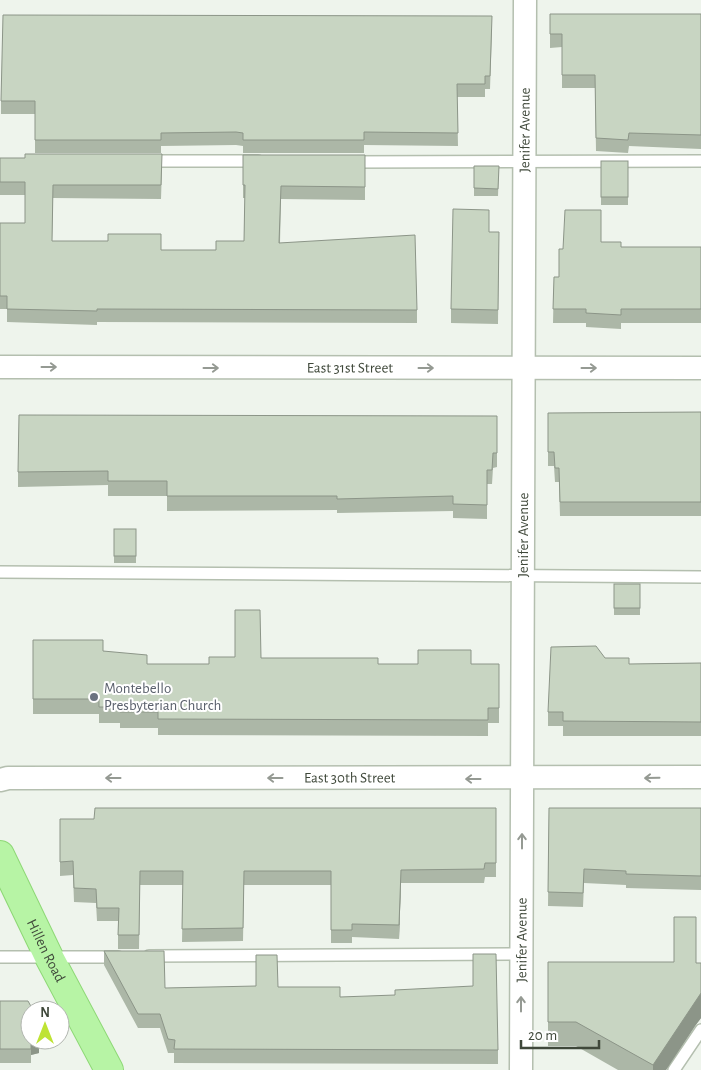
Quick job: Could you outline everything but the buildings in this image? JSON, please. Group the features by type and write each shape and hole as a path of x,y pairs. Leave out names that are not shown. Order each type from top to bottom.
{"main road":[{"name":"Hillen Road","path":"0,855 49,957 109,1070"}],"street":[{"name":"Jenifer Avenue","path":"521,1070 525,0"},
{"name":"East 31st Street","path":"0,367 701,368"},
{"name":"East 30th Street","path":"0,780 8,778 522,779 701,777"}],"lane":[{"path":"139,161 267,162"},
{"path":"337,162 525,163 701,161"},
{"path":"0,572 701,576"},
{"path":"0,957 521,954"},
{"path":"674,1070 701,1030"}],"place":[{"name":"Montebello Presbyterian Church","path":"94,697"}]}
